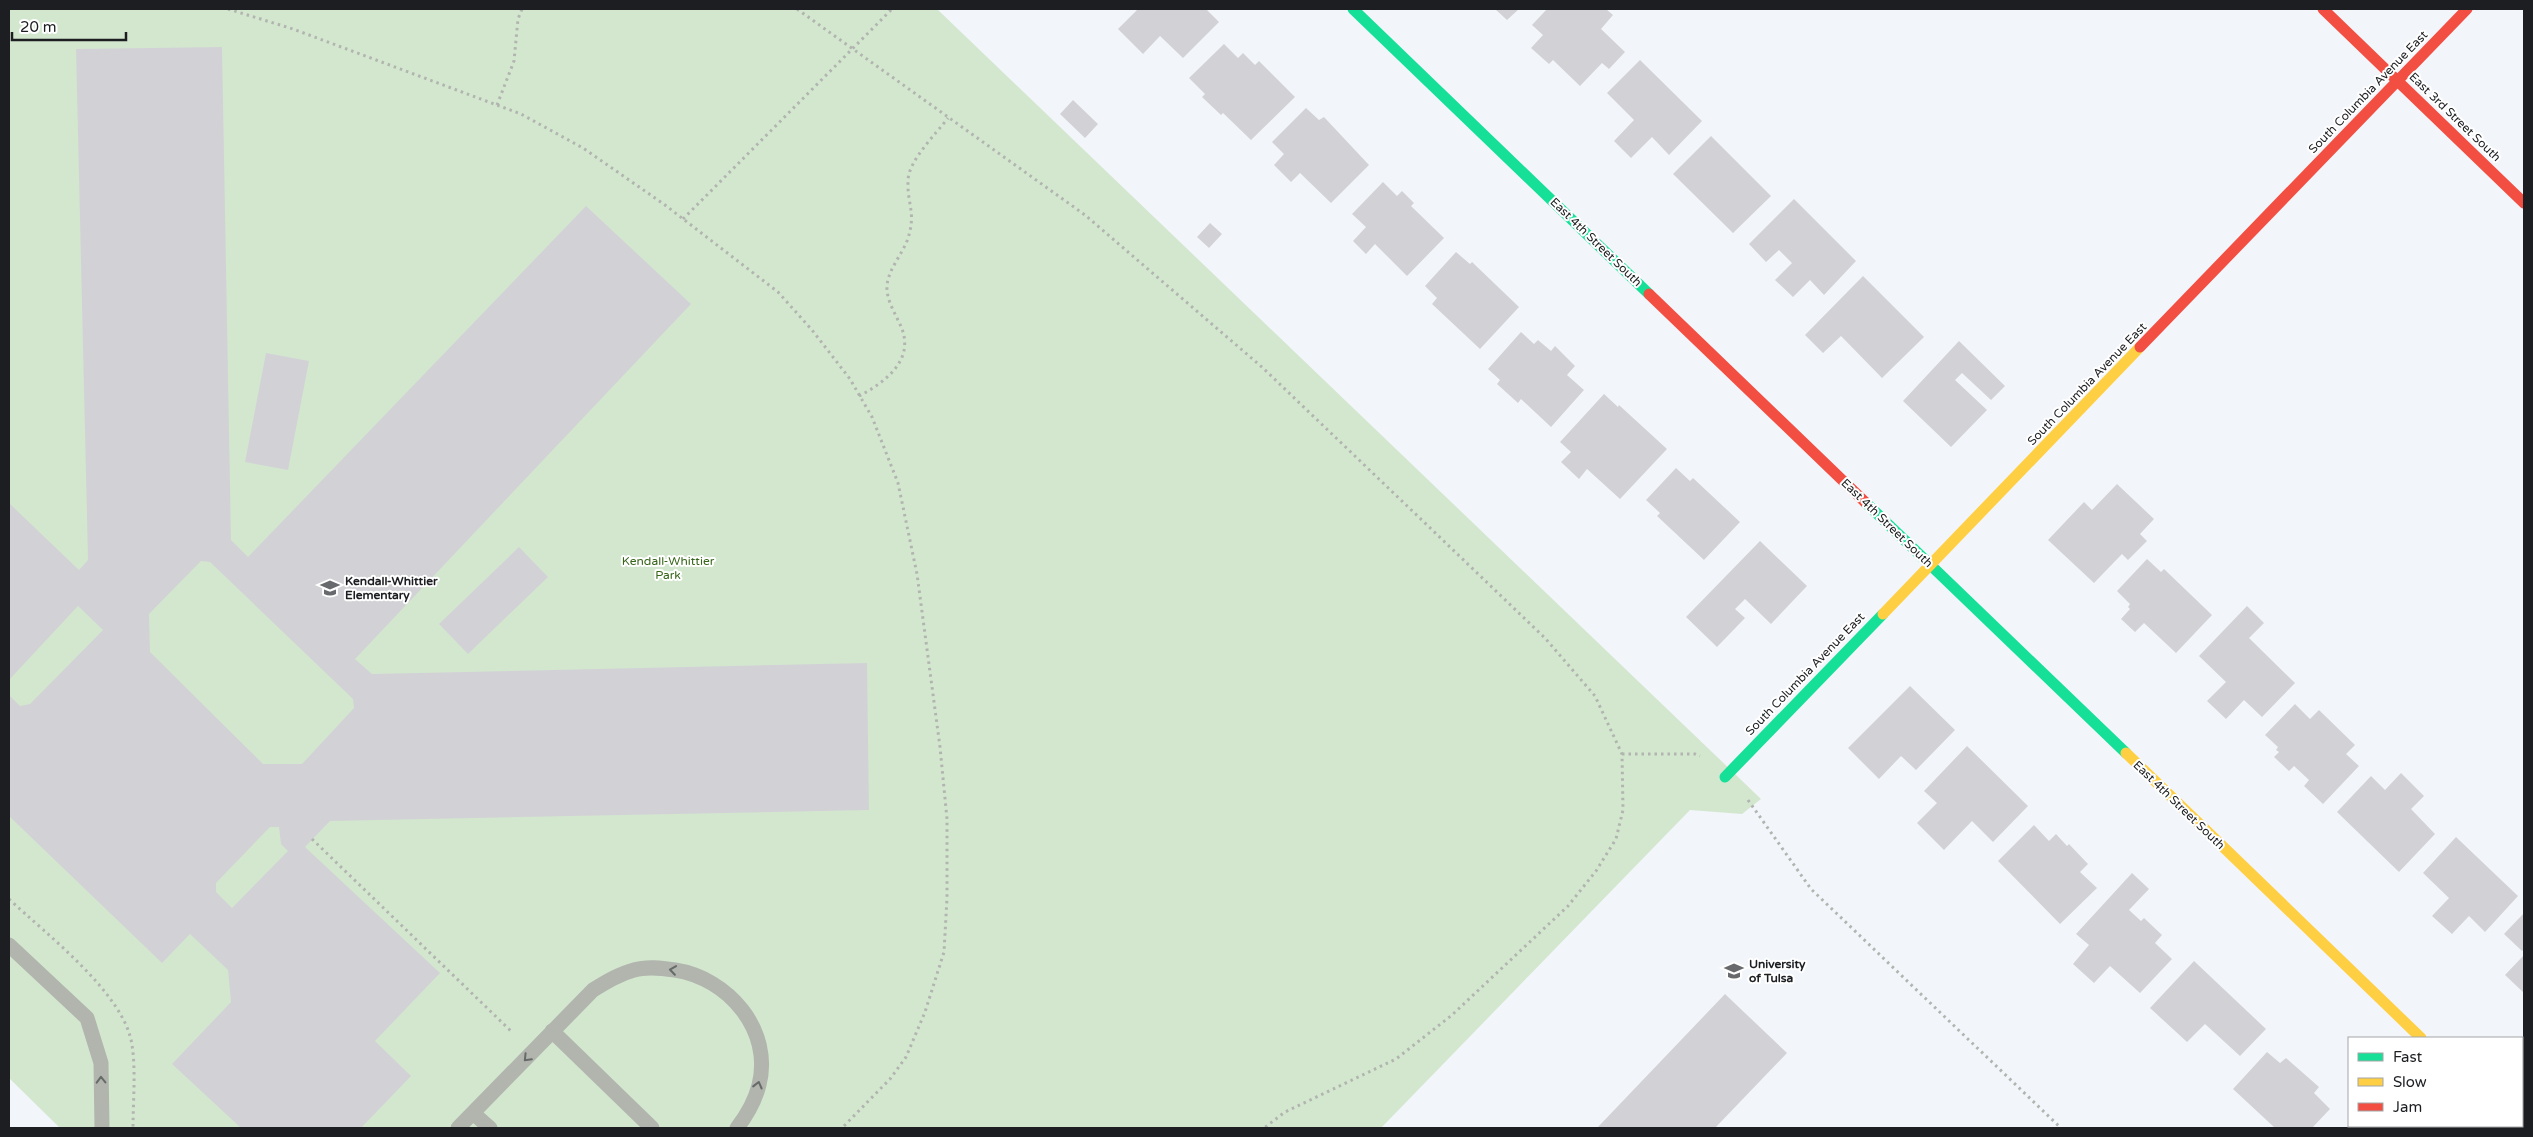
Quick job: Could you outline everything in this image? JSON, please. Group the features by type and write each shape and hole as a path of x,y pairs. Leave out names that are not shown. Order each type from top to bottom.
{"street":[{"name":"East 4th Street South","path":"1354,9 2420,1037"},
{"name":"East 3rd Street South","path":"2323,9 2524,204"},
{"name":"South Columbia Avenue East","path":"1725,776 2467,9"}],"lane":[{"path":"9,945 87,1018 101,1063 102,1128"},
{"path":"458,1128 593,990 613,978 634,970 651,968 683,971 714,982 728,992 749,1020 760,1053 759,1085 752,1106 736,1128"},
{"path":"552,1032 652,1128"},
{"path":"474,1113 490,1128"}],"path":[{"path":"228,9 293,29 521,114 584,148 683,219 778,292 817,336 850,379 872,417 898,483 917,574 940,747 946,819 947,898 944,952 925,1012 906,1057 890,1079 842,1128"},
{"path":"496,105 514,61 518,19 522,9"},
{"path":"797,9 1085,215 1263,368 1546,638 1595,696 1622,754 1623,810 1616,839 1596,871 1568,906 1452,1015 1396,1059 1285,1112 1264,1128"},
{"path":"683,219 892,9"},
{"path":"859,396 876,387 894,372 904,352 903,332 891,303 887,287 891,273 907,240 913,214 908,181 912,165 948,118"},
{"path":"1622,754 1695,754 1709,760 1748,800 1811,889 2061,1128"},
{"path":"312,839 514,1034"}],"green space":[{"name":"Kendall-Whittier Park","path":"9,9 937,9 1761,799 1742,814 1690,810 1381,1128 60,1128 9,1078"}],"building":[{"path":"1138,9 1206,9 1219,22 1183,58 1160,36 1143,54 1118,29"},
{"path":"1495,9 1519,9 1507,20"},
{"path":"1547,9 1606,9 1613,15 1601,29 1625,52 1609,69 1602,63 1580,86 1553,60 1549,64 1531,48 1543,35 1532,25"},
{"path":"1224,44 1238,58 1243,53 1255,65 1259,61 1295,97 1251,140 1223,113 1221,115 1202,97 1205,94 1189,78"},
{"name":"Kendall-Whittier Elementary","path":"222,47 231,540 248,557 586,206 691,304 355,659 372,674 867,663 869,810 330,821 305,847 440,973 375,1041 411,1076 361,1128 241,1128 172,1064 231,1002 228,970 190,934 162,963 9,816 9,695 20,706 30,704 103,630 78,606 9,680 9,503 79,570 88,560 76,49","holes":["201,561 210,562 353,699 354,708 302,764 263,764 150,652 149,614","270,827 279,827 281,844 288,851 232,908 216,892 216,883"]},
{"path":"1640,60 1702,121 1669,155 1652,137 1631,158 1614,141 1634,120 1607,93"},
{"path":"1073,100 1098,124 1085,138 1060,114"},
{"path":"1306,108 1319,120 1324,117 1369,165 1331,203 1300,173 1291,182 1274,165 1284,154 1272,142"},
{"path":"1711,136 1771,196 1733,233 1673,174"},
{"path":"1383,182 1397,196 1402,191 1414,203 1411,206 1444,238 1407,276 1375,244 1366,254 1353,241 1366,227 1352,214"},
{"path":"1794,199 1856,261 1824,295 1810,280 1793,297 1775,280 1792,263 1779,250 1766,262 1749,244"},
{"path":"1210,223 1222,234 1209,248 1197,237"},
{"path":"1456,252 1470,264 1472,262 1519,307 1480,349 1432,304 1437,298 1425,286"},
{"path":"1863,276 1924,337 1882,378 1841,336 1823,353 1805,335"},
{"path":"1521,332 1534,344 1538,340 1551,351 1555,346 1575,366 1567,375 1584,390 1551,427 1521,399 1518,403 1497,384 1500,380 1488,369"},
{"path":"1959,341 2005,386 1991,400 1962,373 1955,380 1987,410 1951,447 1903,401"},
{"path":"266,353 309,361 288,470 245,462"},
{"path":"1604,394 1618,407 1619,405 1667,449 1620,499 1587,469 1579,479 1561,462 1571,452 1560,442"},
{"path":"1676,468 1690,481 1693,478 1740,522 1704,560 1657,516 1660,513 1646,500"},
{"path":"2117,484 2154,519 2140,534 2147,541 2128,560 2122,554 2094,583 2048,540 2084,502 2092,510"},
{"path":"1760,541 1807,586 1771,624 1745,599 1735,609 1745,618 1717,647 1686,617"},
{"path":"519,547 548,577 468,654 439,624"},
{"path":"2147,559 2161,572 2164,569 2212,615 2176,653 2144,623 2135,632 2121,619 2130,609 2128,607 2130,604 2117,591"},
{"path":"2247,606 2264,623 2249,638 2295,683 2262,717 2244,700 2226,719 2207,701 2226,682 2199,656"},
{"path":"1910,686 1955,730 1916,770 1901,756 1879,779 1848,748"},
{"path":"2295,704 2310,719 2319,710 2355,745 2346,754 2359,766 2323,804 2304,786 2309,780 2294,766 2289,771 2274,757 2279,752 2276,750 2278,747 2265,735"},
{"path":"1967,746 2028,806 1993,842 1972,821 1944,850 1917,823 1937,803 1924,791"},
{"path":"2401,773 2424,796 2411,809 2435,834 2399,872 2337,812 2371,776 2385,790"},
{"path":"2034,825 2049,841 2056,834 2067,846 2069,844 2088,864 2080,872 2097,888 2060,924 1998,861"},
{"path":"2456,837 2518,896 2485,932 2469,916 2452,934 2432,916 2449,898 2423,873"},
{"path":"2132,873 2149,889 2129,910 2141,921 2144,918 2162,935 2155,943 2172,959 2140,993 2110,966 2094,983 2073,964 2089,945 2076,934"},
{"path":"2524,913 2524,949 2522,951 2504,934"},
{"path":"2524,955 2524,993 2505,975"},
{"path":"2194,961 2266,1029 2240,1056 2205,1024 2187,1042 2150,1008"},
{"path":"1725,994 1787,1053 1715,1128 1597,1128"},
{"path":"2267,1052 2280,1063 2286,1058 2319,1087 2314,1093 2330,1109 2312,1128 2275,1128 2233,1089"}],"traffic: fast":[{"path":"1353,9 1649,294"},
{"path":"1865,502 2126,753"},
{"path":"1725,777 1883,614"}],"traffic: slow":[{"path":"1883,614 2140,347"},
{"path":"2126,753 2420,1037"}],"traffic: jam":[{"path":"2323,9 2524,203"},
{"path":"2140,347 2467,9"},
{"path":"1649,294 1865,502"}],"place":[{"name":"Kendall-Whittier Elementary","path":"330,588"},
{"name":"University of Tulsa","path":"1734,971"}]}
